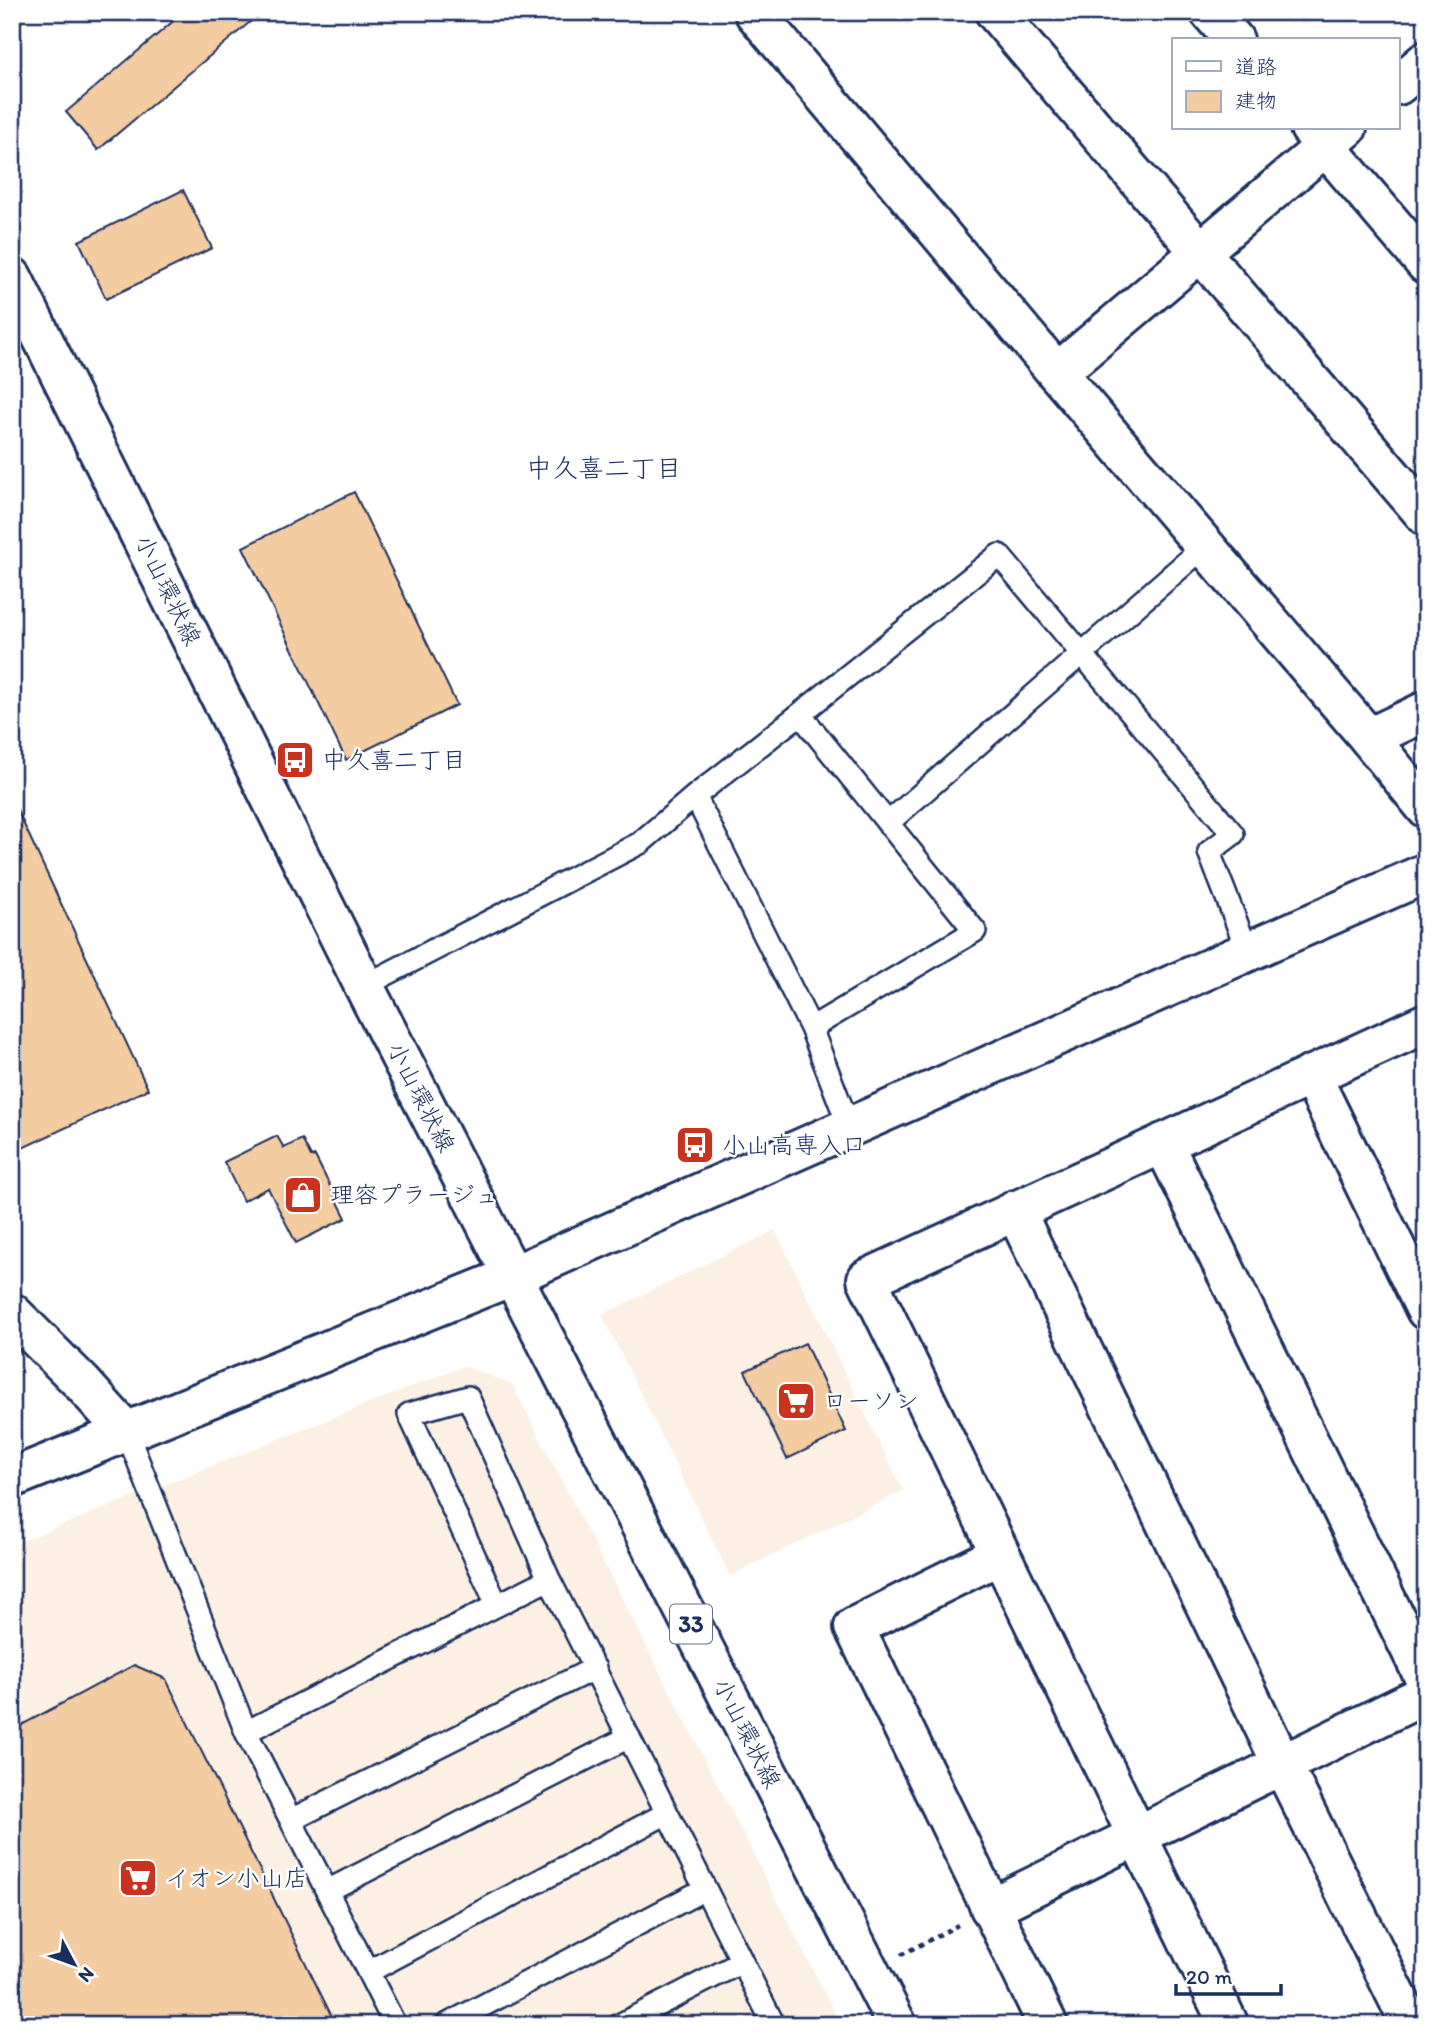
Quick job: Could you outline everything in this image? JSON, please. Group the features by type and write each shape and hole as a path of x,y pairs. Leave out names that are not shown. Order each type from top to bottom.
{"street":[{"path":"754,12 1426,808"},
{"path":"995,12 1426,516"},
{"path":"1210,12 1232,38"},
{"path":"1400,83 1426,61"},
{"path":"1057,373 1200,252 1327,134 1426,264"},
{"name":"小山環状線","path":"12,277 364,986 897,2025"},
{"path":"1369,738 1426,711"},
{"path":"12,1478 512,1276 1426,873"},
{"path":"1229,2025 867,1279 1426,1023"},
{"path":"1311,1075 1426,1310"},
{"path":"1163,1143 1426,1682"},
{"path":"1015,1210 1411,2025"},
{"path":"12,1314 82,1383 127,1433"},
{"path":"999,1555 854,1627 1048,2025"},
{"path":"990,1908 1426,1694"}],"lane":[{"path":"888,821 1205,546"},
{"path":"364,986 640,843 695,796 999,555 1233,834 1209,852 1248,952"},
{"path":"800,714 975,930 811,1028"},
{"path":"695,796 811,1028 850,1129"},
{"path":"497,1605 409,1414 468,1397 550,1579 774,2025"},
{"path":"127,1433 246,1732 395,2025"},
{"path":"246,1732 550,1579"},
{"path":"290,1819 595,1668"},
{"path":"327,1891 629,1737"},
{"path":"368,1972 667,1812"},
{"path":"446,2025 705,1889"},
{"path":"619,2025 742,1962"}],"path":[{"path":"870,1972 990,1908"}],"shaded area":[{"path":"775,1230 903,1491 730,1576 602,1315"},
{"path":"464,1366 512,1384 841,2025 12,2025 12,1545"}],"building":[{"path":"184,12 262,12 98,150 66,112"},
{"path":"183,190 212,248 106,299 79,241"},
{"path":"354,492 457,705 346,760 243,547"},
{"path":"12,799 148,1089 12,1153"},
{"name":"理容プラージュ","path":"277,1136 284,1148 302,1139 311,1157 315,1156 346,1218 296,1243 268,1188 243,1201 224,1162"},
{"name":"ローソン","path":"805,1343 846,1431 787,1459 745,1371"},
{"name":"イオン小山店","path":"134,1665 166,1679 336,2025 12,2025 12,1730"}],"place":[{"name":"中久喜二丁目","path":"295,760"},
{"name":"小山高専入口","path":"695,1145"},
{"name":"理容プラージュ","path":"303,1195"},
{"name":"ローソン","path":"796,1401"},
{"name":"イオン小山店","path":"138,1878"}],"district":[{"name":"中久喜二丁目","path":"604,468"}]}
